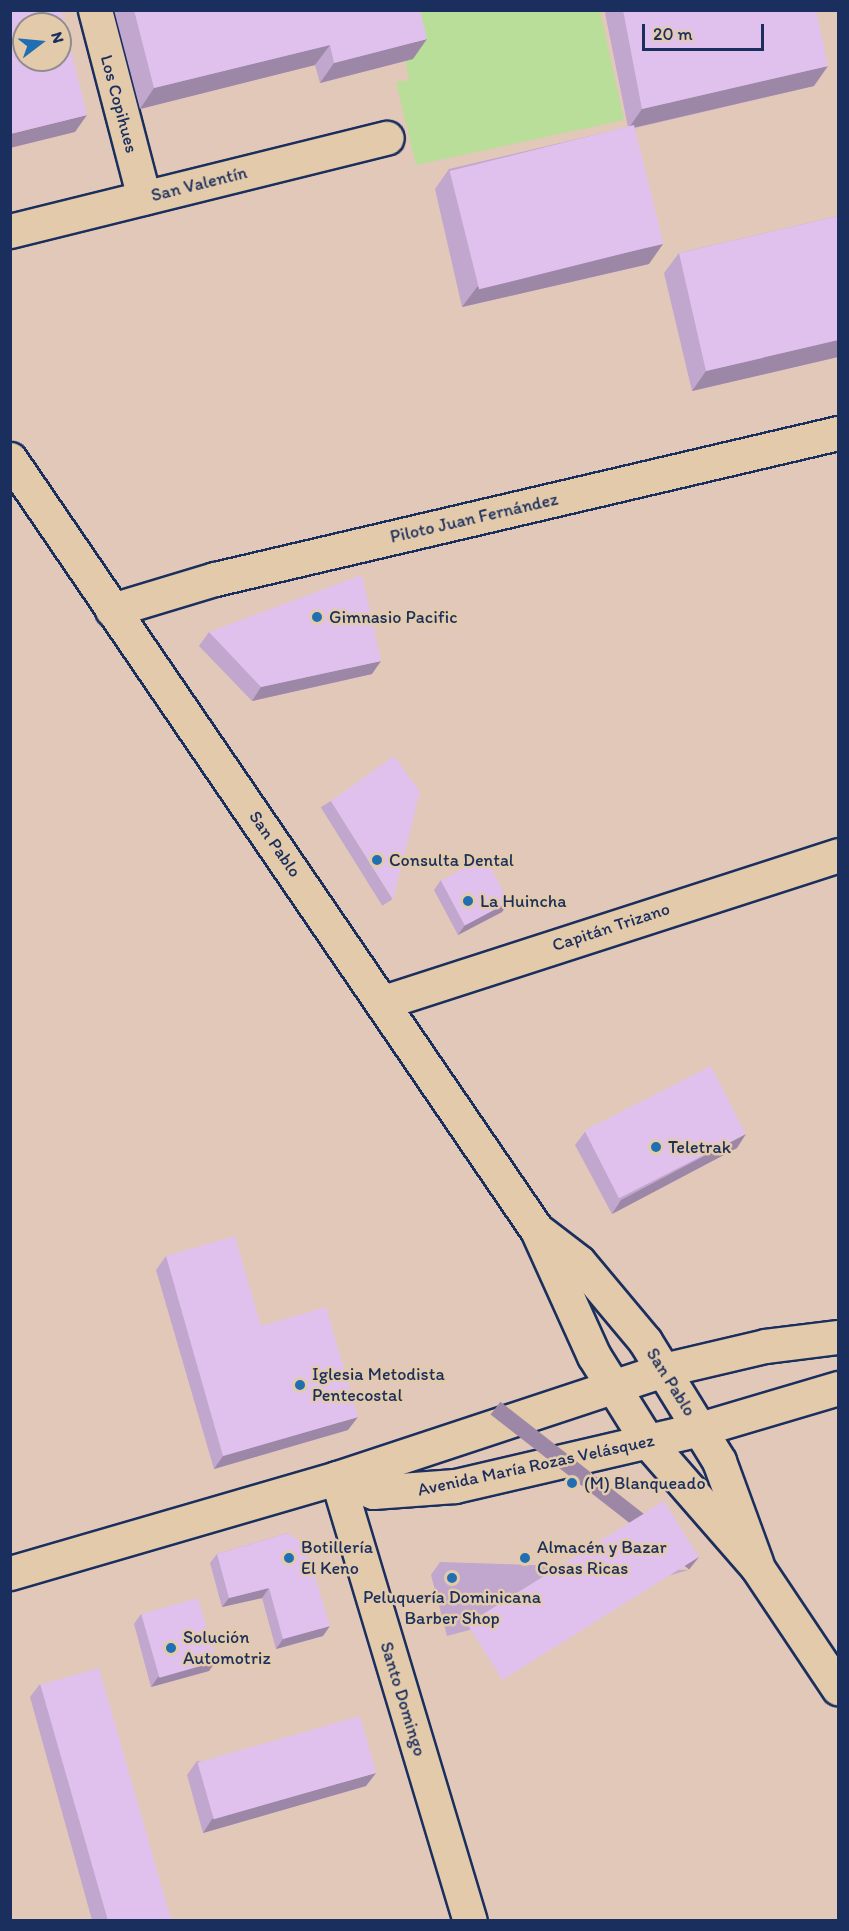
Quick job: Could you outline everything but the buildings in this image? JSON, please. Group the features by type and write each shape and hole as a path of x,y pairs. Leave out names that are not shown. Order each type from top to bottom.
{"main road":[{"name":"Los Copihues","path":"94,10 144,198"},
{"name":"San Valentín","path":"10,231 387,138"},
{"name":"Piloto Juan Fernández","path":"112,610 215,579 838,433"},
{"name":"San Pablo","path":"10,459 384,1002 537,1230 612,1387 648,1442 757,1567 838,1688"},
{"name":"Capitán Trizano","path":"384,1002 838,855"},
{"name":"San Pablo","path":"537,1230 579,1262 614,1300 663,1370 700,1429 735,1494 757,1567"},
{"path":"10,1573 338,1478 663,1370 756,1348 838,1337"},
{"name":"Avenida María Rozas Velásquez","path":"338,1478 374,1492 427,1491 700,1429 838,1388"},
{"name":"Santo Domingo","path":"338,1478 470,1920"}],"green space":[{"path":"600,11 624,120 416,165 396,82 409,80 397,12"}],"place":[{"name":"Gimnasio Pacific","path":"317,617"},
{"name":"Consulta Dental","path":"377,860"},
{"name":"La Huincha","path":"468,901"},
{"name":"Teletrak","path":"656,1147"},
{"name":"Iglesia Metodista Pentecostal","path":"300,1385"},
{"name":"(M) Blanqueado","path":"572,1483"},
{"name":"Botillería El Keno","path":"289,1558"},
{"name":"Almacén y Bazar Cosas Ricas","path":"525,1558"},
{"name":"Peluquería Dominicana Barber Shop","path":"452,1578"},
{"name":"Solución Automotriz","path":"171,1648"}]}
